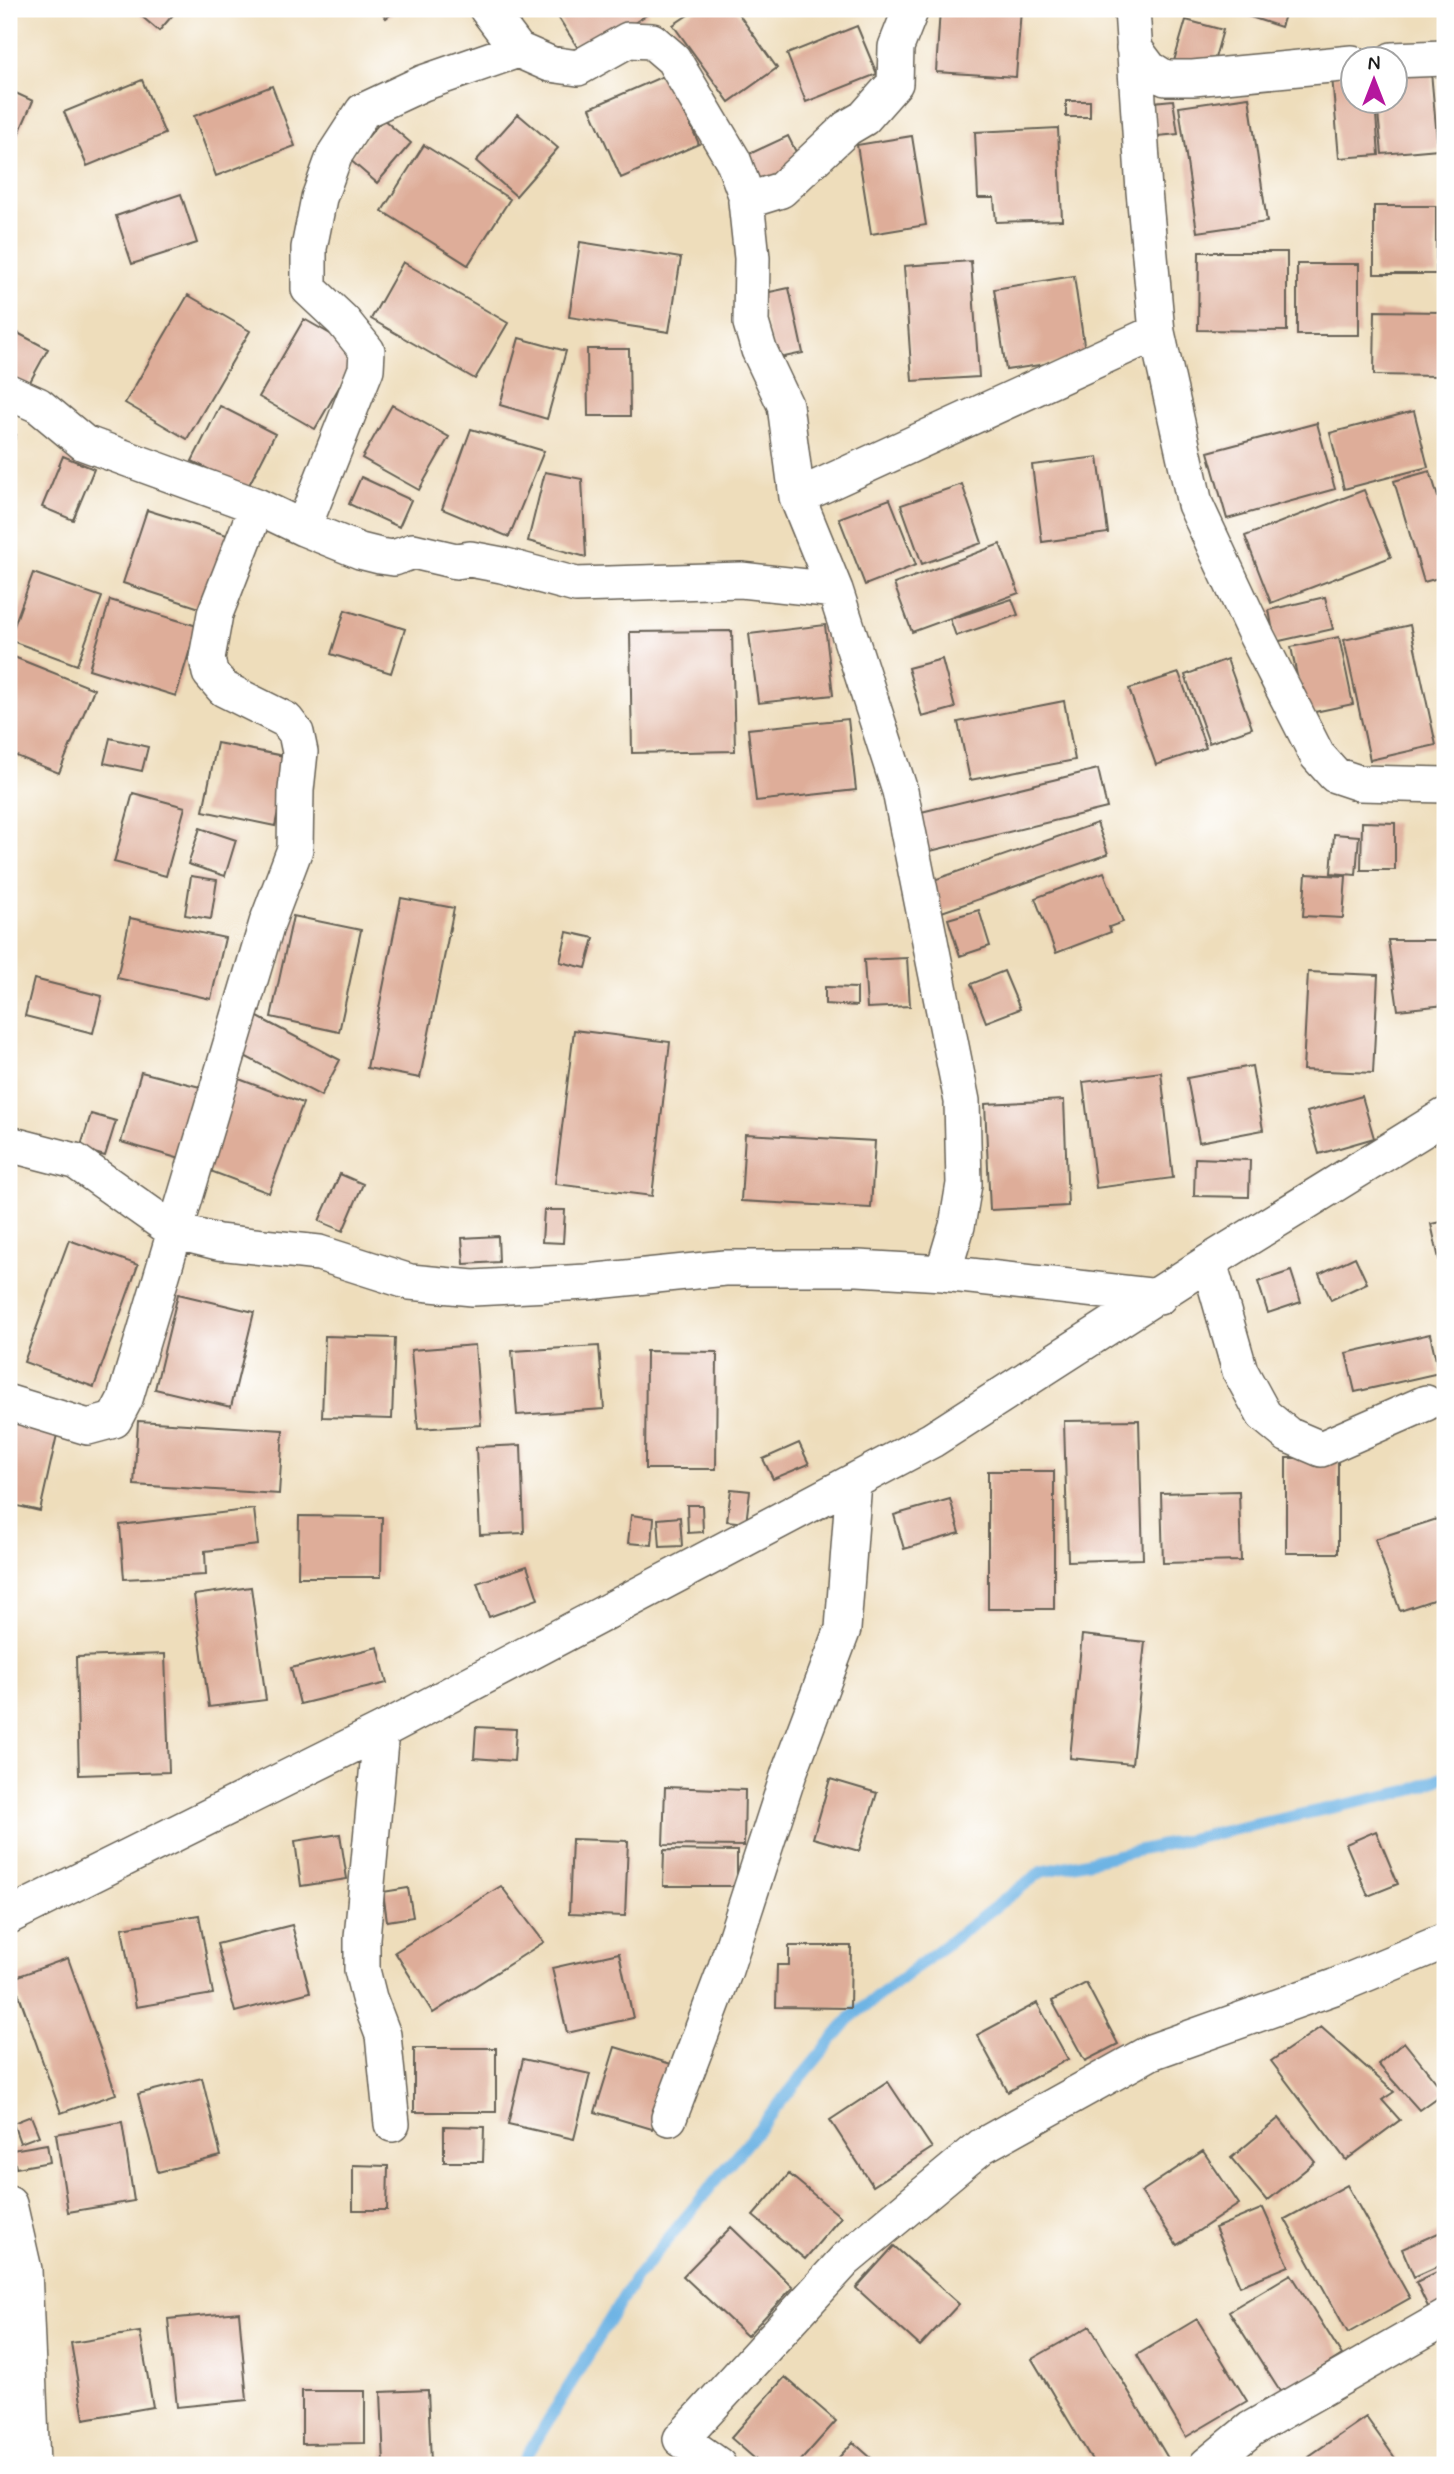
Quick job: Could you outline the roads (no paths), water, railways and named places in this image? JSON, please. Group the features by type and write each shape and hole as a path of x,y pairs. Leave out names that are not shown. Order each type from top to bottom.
{"street":[{"path":"487,9 518,50 550,64 578,68 628,40 652,41 673,59 733,160 748,200 752,258 751,323 759,350 785,405 797,497 835,590 901,791 962,1101 964,1184 957,1226 943,1273"},
{"path":"746,201 781,190 846,128 864,118 895,83 897,47 911,9"},
{"path":"1132,9 1157,332 1195,504 1255,633 1317,755 1335,775 1359,783 1445,786"},
{"path":"1134,48 1149,68 1166,78 1193,78 1338,64"},
{"path":"303,528 366,369 367,351 343,321 309,289 309,248 319,198 335,154 363,111 423,83 518,50"},
{"path":"1408,59 1445,58"},
{"path":"797,497 1157,332"},
{"path":"9,392 38,405 84,443 257,506 303,528 360,551 380,556 394,558 412,551 456,561 470,559 576,585 741,580 835,590"},
{"path":"9,1403 88,1427 114,1420 125,1399 267,923 295,849 300,752 296,733 286,720 224,690 210,673 207,658 215,614 257,506"},
{"path":"9,1916 381,1731 932,1440 1159,1297 1209,1262 1445,1116"},
{"path":"9,1144 75,1161 174,1231 218,1242 319,1253 410,1283 473,1288 587,1282 725,1269 858,1269 943,1273 1159,1297"},
{"path":"1209,1262 1240,1371 1264,1415 1288,1435 1321,1449 1426,1403"},
{"path":"670,2118 725,1970 789,1773 843,1629 854,1481"},
{"path":"381,1731 362,1938 362,1970 383,2035 392,2124"},
{"path":"718,2465 681,2439 845,2260 982,2146 1152,2052 1334,1987 1445,1941"},
{"path":"9,2204 24,2270 32,2465"},
{"path":"1208,2465 1251,2429 1445,2318"}],"waterway":[{"path":"521,2465 634,2280 851,2017 1041,1872 1412,1790 1445,1776"}]}
